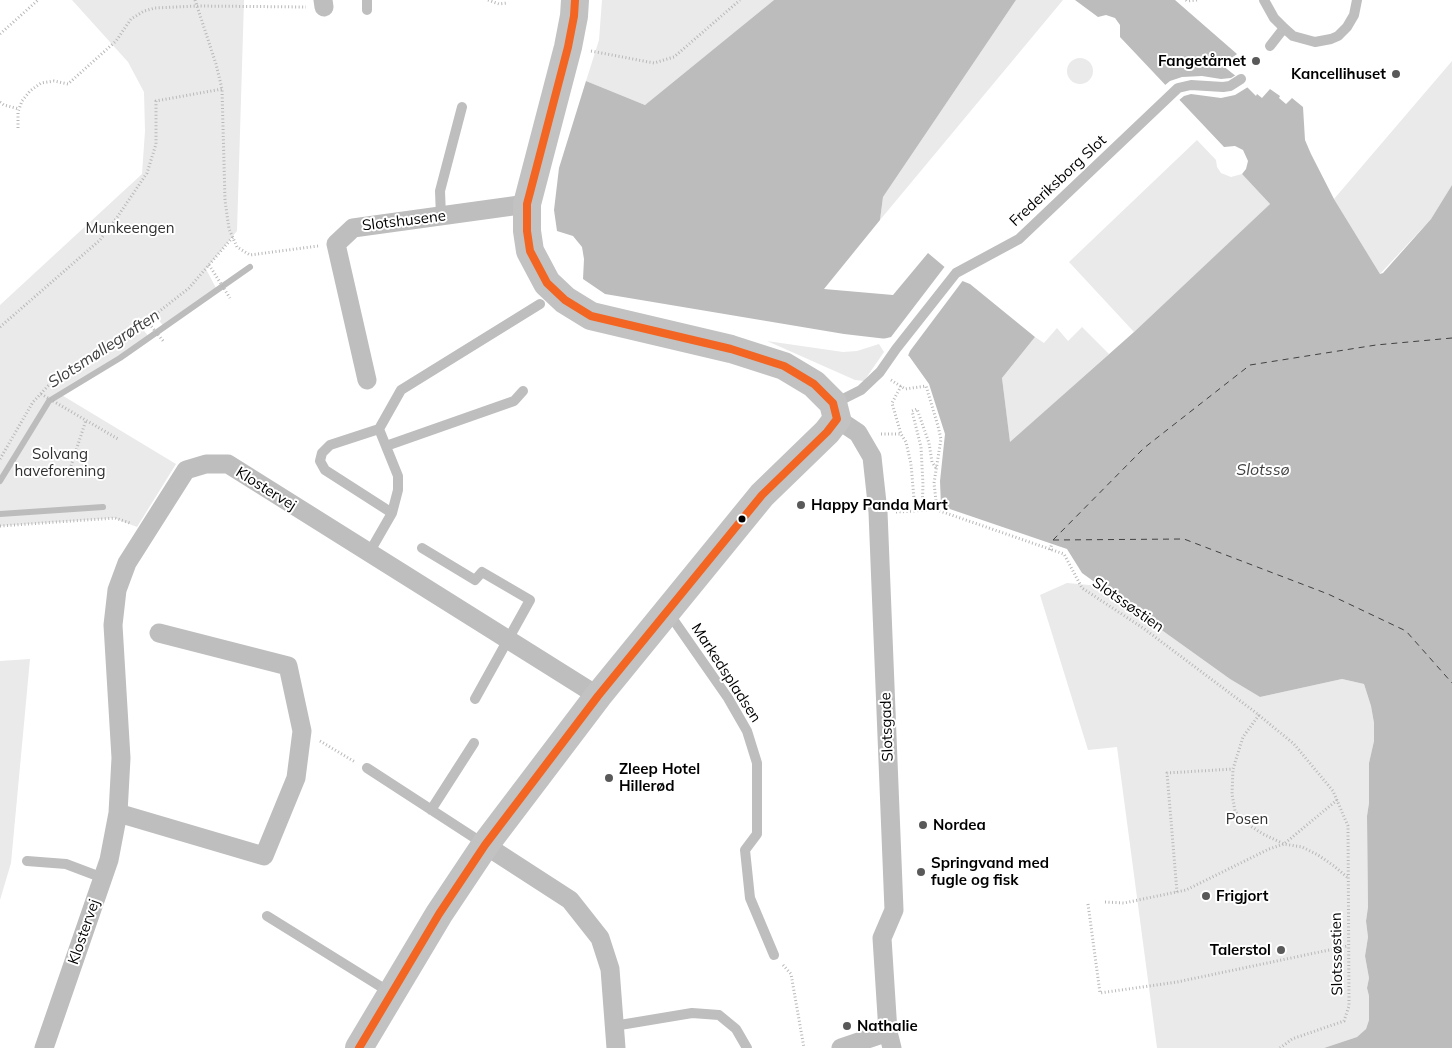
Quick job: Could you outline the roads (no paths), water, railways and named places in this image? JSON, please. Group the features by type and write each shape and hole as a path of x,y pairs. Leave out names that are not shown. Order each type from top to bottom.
{"street":[{"name":"Slotsgade","path":"575,0 568,46 527,204 527,231 530,251 547,283 565,300 590,316 731,349 784,366 814,384 843,418 872,457 878,512 894,910 882,938 890,1040"},
{"name":"Slotshusene","path":"367,380 336,244 353,228 527,204"},
{"path":"359,1048 439,914 485,845 598,696 762,495 843,418"},
{"name":"Klostervej","path":"44,1048 109,860 118,814 122,758 112,625 117,590 127,563 186,470 206,464 228,464 598,696"},
{"path":"118,814 264,856 296,778 302,731 288,666 159,633"},
{"path":"485,845 570,900 600,938 610,969 616,1048"},
{"path":"841,1048 890,1040"}],"lane":[{"path":"1264,0 1274,18 1293,36 1305,40 1323,42 1338,36 1347,27 1354,15 1357,0"},
{"path":"1270,46 1284,28"},
{"name":"Frederiksborg Slot","path":"843,418 861,390 880,372 956,273 1019,239 1171,94 1184,86 1223,87 1230,86 1241,80"},
{"path":"441,217 440,191 462,107"},
{"path":"392,513 325,470 320,461 322,453 330,445 378,429 402,390 540,304"},
{"path":"386,446 514,401 523,391"},
{"path":"369,553 392,513 398,490 398,476 378,429"},
{"path":"422,548 475,580 482,572 530,600 475,699"},
{"name":"Markedspladsen","path":"668,611 728,698 747,731 757,763 756,834 745,850 750,898 774,955"},
{"path":"431,810 474,742"},
{"path":"367,768 485,845"},
{"path":"27,861 66,864 103,878"},
{"path":"267,916 392,994"},
{"path":"614,1026 692,1013 719,1015 736,1029 746,1048"}],"water":[{"name":"Slotssø","path":"774,0 1016,0 883,197 880,220 824,289 893,295 928,253 960,280 970,284 1035,337 1002,378 1010,442 1134,332 1270,204 1242,174 1246,169 1248,161 1243,150 1235,146 1224,147 1120,37 1120,25 1115,18 1106,15 1098,17 1075,0 1175,0 1237,54 1222,65 1256,96 1257,94 1262,98 1270,89 1280,96 1279,98 1286,104 1292,98 1303,107 1305,140 1311,154 1334,199 1380,274 1383,273 1431,219 1452,185 1452,1048 1324,1048 1357,1037 1366,1029 1369,1020 1367,988 1369,978 1365,956 1368,937 1366,921 1368,907 1367,816 1369,803 1369,763 1374,741 1374,723 1364,684 1342,679 1260,697 1230,679 1082,573 1067,549 941,506 940,481 945,434 929,384 909,356 887,339 844,334 605,294 583,279 584,259 582,247 573,236 557,231 554,210 559,168 586,81 645,105"}],"waterway":[{"name":"Slotsmøllegrøften","path":"0,481 49,401 120,358 250,267"},
{"path":"0,514 103,507"}],"place":[{"name":"Fangetårnet","path":"1256,61"},
{"name":"Kancellihuset","path":"1396,74"},
{"name":"Happy Panda Mart","path":"801,505"},
{"name":"Zleep Hotel Hillerød","path":"609,778"},
{"name":"Nordea","path":"923,825"},
{"name":"Springvand med fugle og fisk","path":"921,872"},
{"name":"Frigjort","path":"1206,896"},
{"name":"Talerstol","path":"1281,950"},
{"name":"Nathalie","path":"847,1026"}],"park label":[{"name":"Munkeengen","path":"130,228"},
{"name":"Solvang haveforening","path":"60,462"},
{"name":"Posen","path":"1247,819"}]}
